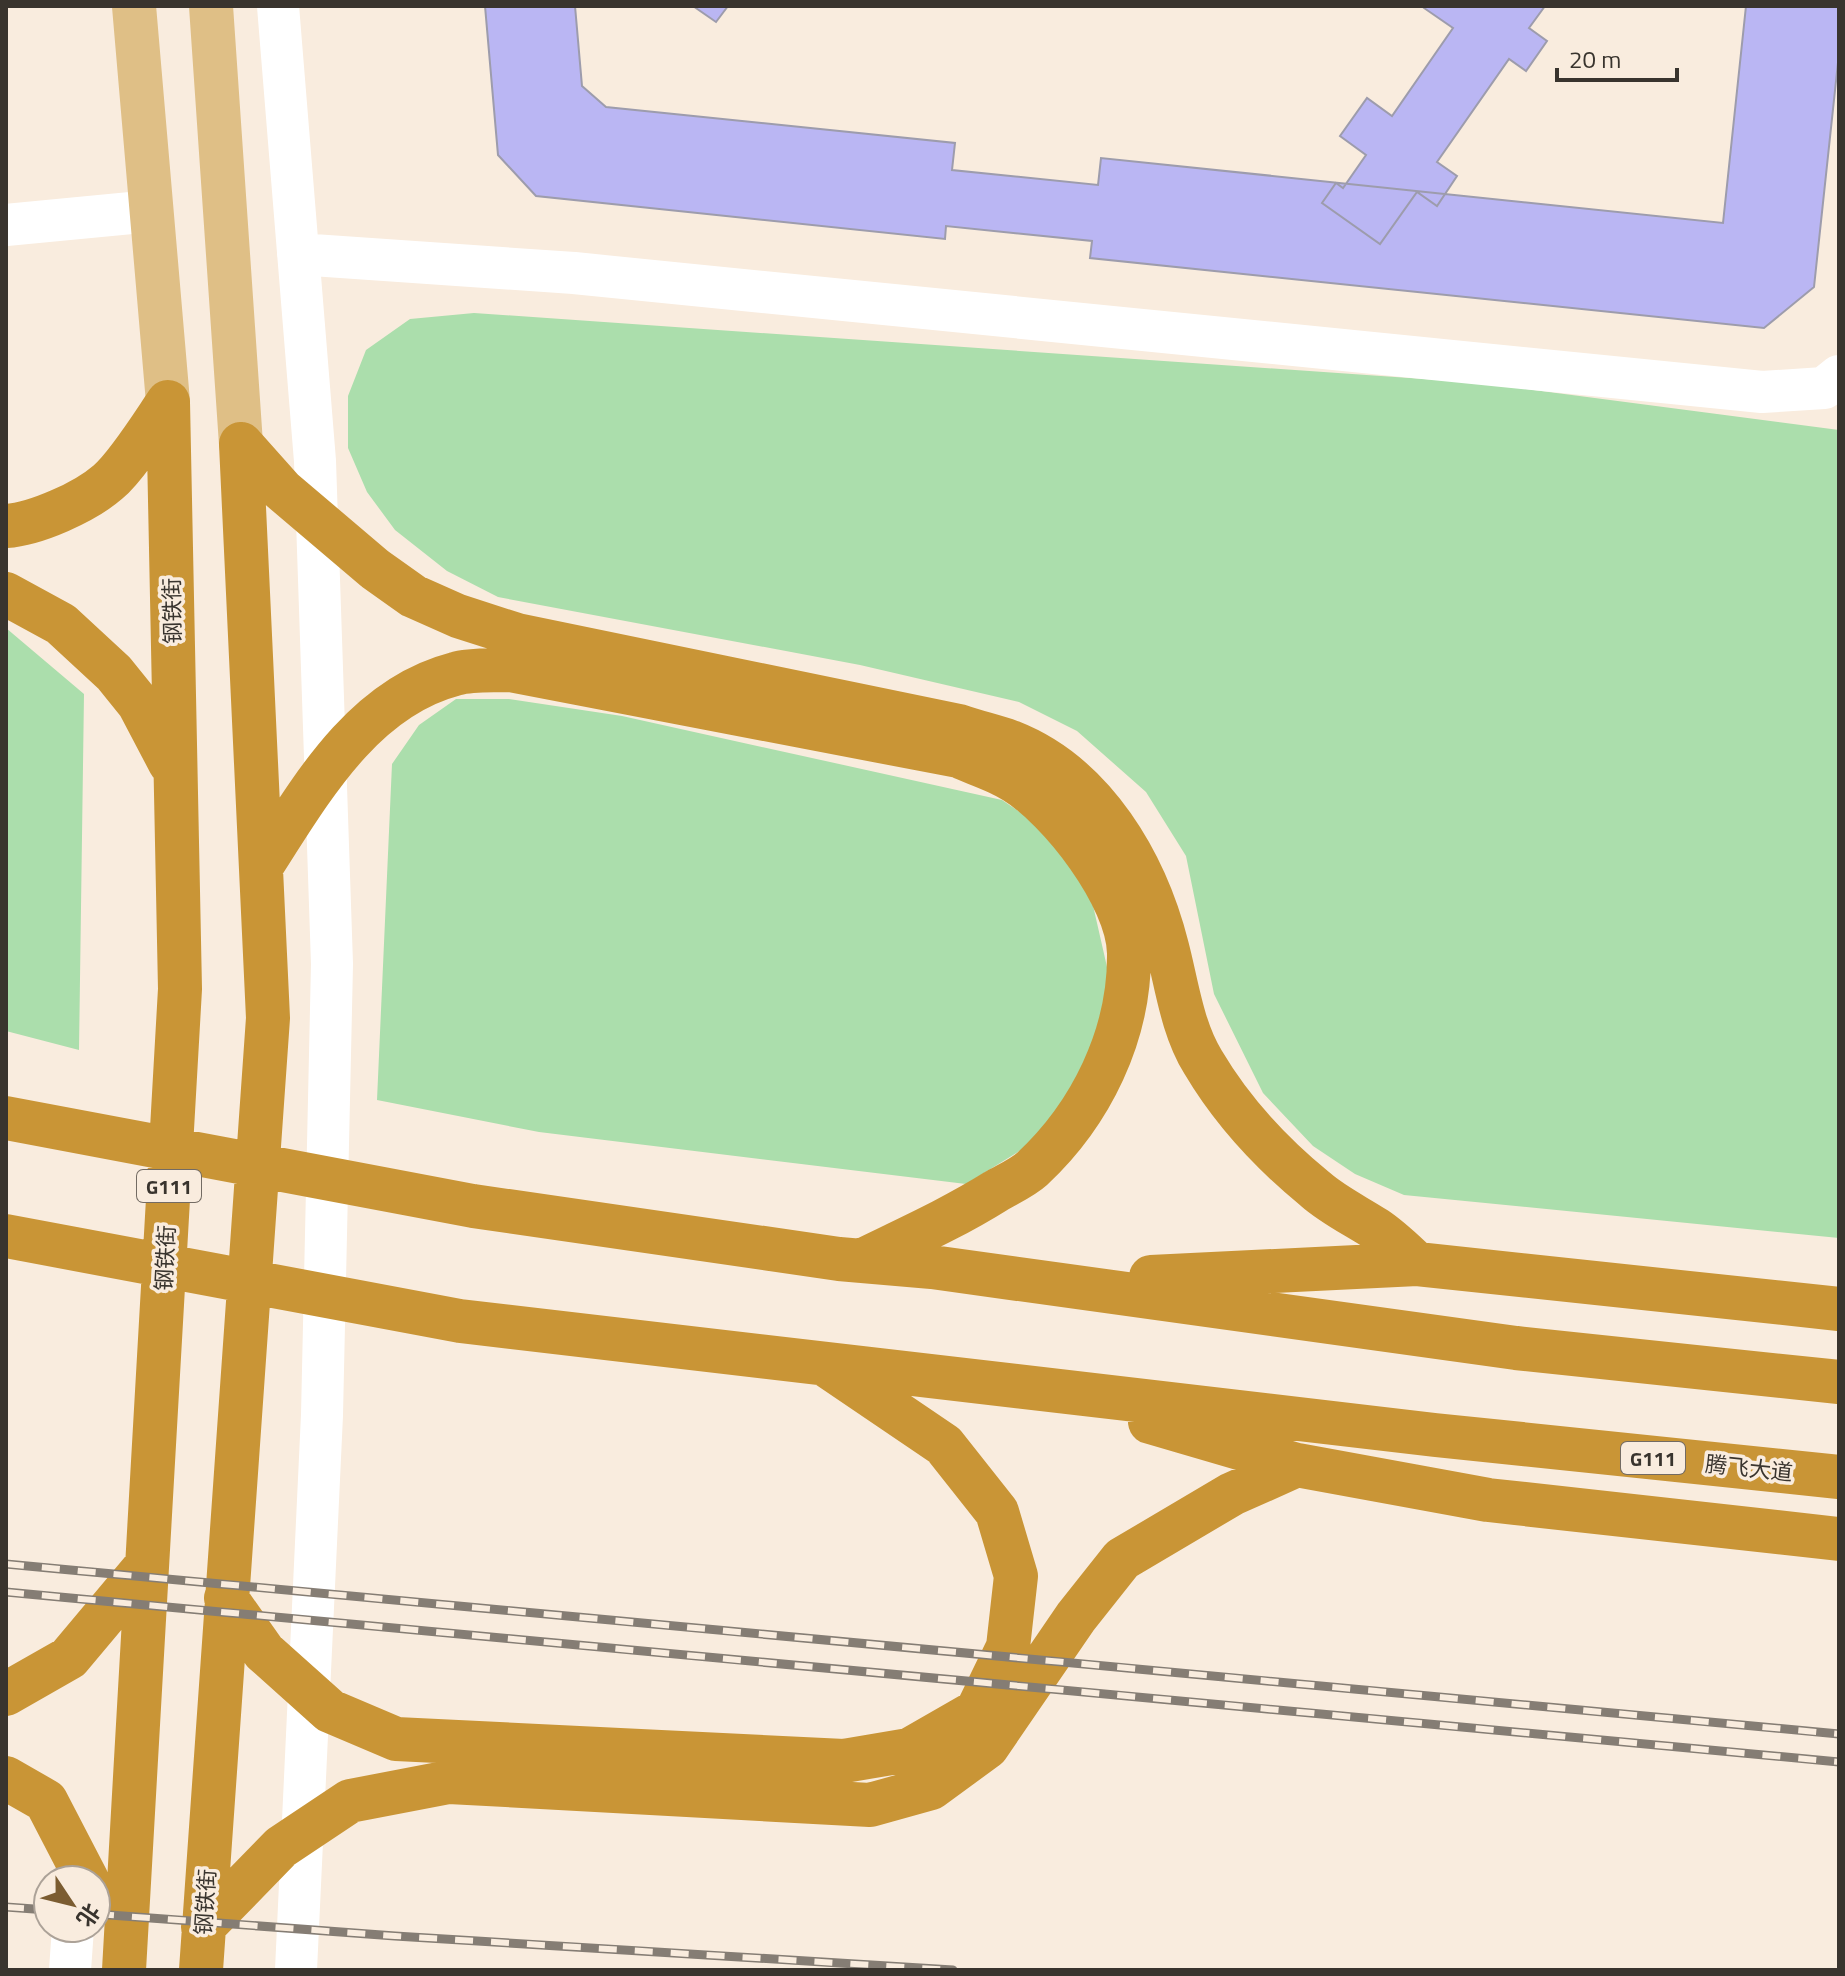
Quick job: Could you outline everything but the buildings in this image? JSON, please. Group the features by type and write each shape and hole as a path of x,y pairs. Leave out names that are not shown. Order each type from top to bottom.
{"highway":[{"path":"6,526 16,526 69,506 109,482 168,402"},
{"name":"钢铁街","path":"124,1964 180,989 168,402"},
{"path":"241,444 282,490 375,569 413,596 458,616 517,635 959,726 1013,743 1053,766 1086,793 1117,832 1150,891 1178,996 1201,1060 1242,1120 1316,1191 1380,1232 1417,1264"},
{"name":"钢铁街","path":"201,1970 268,1018 241,444"},
{"path":"6,594 61,624 114,673 139,704 175,774"},
{"path":"261,867 326,770 370,721 414,688 458,673 510,670 958,756 1013,780 1054,812 1091,859 1119,911 1130,951 1122,1024 1095,1090 1063,1138 1029,1171 982,1200 861,1261"},
{"path":"6,1118 473,1206 1516,1348 1839,1382"},
{"path":"6,1236 460,1321 1032,1387 1297,1465 1488,1500 1839,1539"},
{"path":"1044,1283 1417,1264 1839,1309"},
{"path":"226,1598 264,1652 330,1711 396,1739 844,1761 909,1750 977,1711 1008,1647 1016,1576 997,1512 944,1445 824,1363"},
{"name":"腾飞大道","path":"1032,1387 1839,1477"},
{"path":"203,1927 281,1847 350,1801 449,1782 870,1805 931,1788 987,1747 1076,1617 1122,1559 1232,1494 1297,1465"},
{"path":"6,1694 69,1658 147,1565"},
{"path":"6,1778 46,1801 76,1864"},
{"path":"112,1936 124,1964"}],"main road":[{"path":"134,6 168,402"},
{"path":"211,6 241,444"}],"street":[{"path":"278,6 317,520 332,964 322,1415 296,1970"},
{"path":"6,225 152,211"},
{"path":"298,254 574,273 1762,392 1824,388 1839,376"},
{"path":"70,1970 72,1944"}],"green space":[{"path":"474,313 1481,383 1839,430 1839,1238 1404,1195 1355,1174 1313,1146 1263,1093 1214,994 1186,856 1146,792 1077,731 1019,702 860,665 498,597 447,571 395,530 367,492 348,448 348,396 366,350 410,319"},
{"path":"6,628 84,694 79,1050 6,1031"},
{"path":"456,699 509,699 622,716 1002,800 1030,819 1063,853 1092,901 1107,967 1110,998 1097,1047 1066,1102 1034,1142 966,1184 539,1132 377,1100 392,764 419,725"}],"railway":[{"path":"6,1564 1839,1734"},
{"path":"6,1592 1839,1762"},
{"path":"6,1907 32,1909"},
{"path":"112,1915 953,1970"}]}
